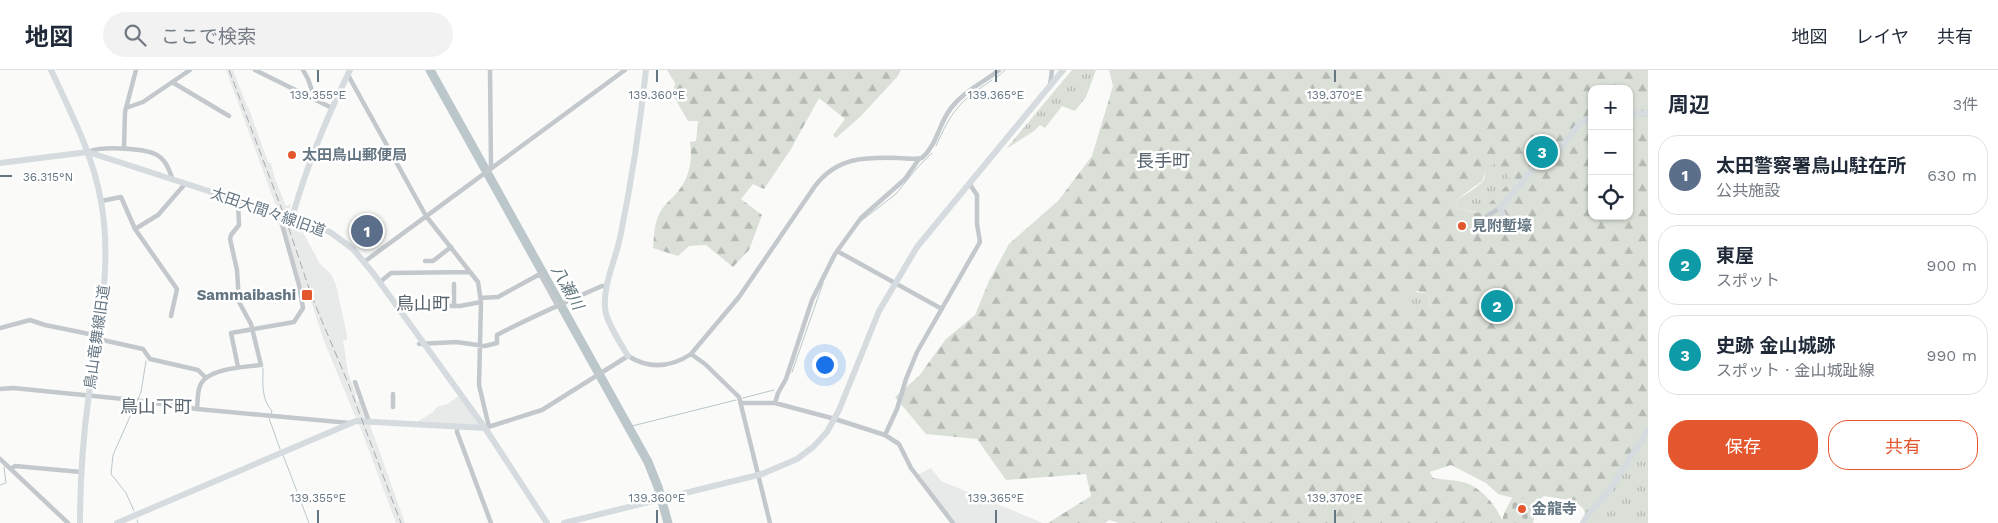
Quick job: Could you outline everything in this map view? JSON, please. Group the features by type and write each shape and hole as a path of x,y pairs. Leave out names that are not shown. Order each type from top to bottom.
{"street":[{"path":"52,70 88,152"},
{"path":"124,148 126,108 136,70"},
{"path":"126,108 143,102 190,70"},
{"path":"255,70 332,108"},
{"path":"303,70 315,100"},
{"path":"490,70 490,169"},
{"path":"364,262 625,70"},
{"path":"646,70 621,236 605,304 606,313 628,356 642,364 650,366 667,364 691,354 739,297 815,186 827,172 833,168 868,157 919,159"},
{"path":"775,403 786,379 812,300 824,272 837,250 861,218 905,180 919,159 931,148 946,115 958,99 999,70"},
{"path":"1050,87 1052,70"},
{"path":"564,523 758,475 782,467 805,454 821,439 836,419 876,319 894,282 917,247 1050,87 1060,71"},
{"path":"292,218 302,182 349,72"},
{"path":"349,72 426,216 478,282 480,300 479,385 487,428"},
{"path":"172,82 229,116"},
{"path":"1633,114 1648,113"},
{"path":"1487,216 1500,208 1533,169 1542,160 1558,151 1581,122 1588,119"},
{"path":"0,163 93,150 124,148 155,154 168,165 173,180"},
{"name":"太田大間々線旧道","path":"88,152 330,232 353,250 380,282 422,344 487,428 547,523"},
{"name":"鳥山竜舞線旧道","path":"80,523 81,472 89,396 106,276 101,201 88,152"},
{"path":"134,229 158,214 185,184"},
{"path":"885,435 897,409 917,352 980,242 977,224 977,195 969,184"},
{"path":"101,201 121,196 134,229 177,289 171,316"},
{"path":"197,409 199,387 206,378 223,370 262,365 252,328 238,302 238,270 230,240 231,235 239,225 238,202"},
{"path":"1500,208 1508,225 1508,232"},
{"path":"238,367 230,335 232,332 294,322 303,308 279,214"},
{"path":"425,261 433,261 451,247"},
{"path":"837,250 942,309"},
{"path":"380,282 391,273 470,272"},
{"path":"401,312 412,306 454,306 498,297 540,274 559,305"},
{"path":"454,284 454,306"},
{"path":"422,344 456,342 479,346 497,343 497,335 602,286 608,286"},
{"path":"0,328 36,320 45,325 143,349 150,359 198,370 206,378"},
{"path":"691,354 705,364 736,393 741,403 770,523"},
{"path":"0,389 13,388 197,409 350,423 369,422 487,428 542,410 628,356"},
{"path":"355,382 369,422"},
{"path":"393,394 393,407"},
{"path":"741,403 775,403 836,419 885,435 899,444 911,468 953,523"},
{"path":"117,523 350,423"},
{"path":"457,427 457,432 491,523"},
{"path":"1583,523 1609,490 1648,430"},
{"path":"0,459 68,523"},
{"path":"11,469 14,466 81,472"}],"shaded area":[{"path":"226,70 233,70 268,162 271,163 286,206 291,204 289,211 277,209"},
{"path":"282,217 298,223 320,264 331,274 336,285 347,335 347,340 343,340 348,373 357,402 359,401 365,419 355,416 324,341 310,298 303,300"},
{"path":"459,396 478,425 417,422 433,412 437,407 447,404"},
{"path":"359,424 370,425 405,523 396,523"},
{"path":"931,468 941,481 1043,523 953,523 917,475"}],"green space":[{"path":"667,70 901,70 897,77 861,116 836,138 833,135 845,119 819,98 791,149 764,189 753,184 741,199 762,215 749,250 733,267 706,245 689,246 678,256 653,248 655,228 659,214 679,190 689,171 691,157 690,142 696,141 698,121 688,121 673,95 675,83"},
{"path":"1072,70 1096,70 1086,97 1075,111 1062,106 1045,128 1040,125 1006,149"},
{"path":"1109,70 1648,70 1648,523 1589,523 1583,508 1574,501 1544,496 1530,507 1517,499 1498,494 1486,483 1451,465 1430,472 1433,478 1461,482 1475,487 1490,501 1503,523 1119,523 1109,520 1105,523 1048,523 1091,496 1086,474 1006,480 977,439 926,434 895,397 919,376 946,339 975,315 989,281 1009,244 1058,201 1092,156 1113,86","holes":["1486,172 1477,213 1458,208 1456,200 1482,181","1417,291 1427,293 1431,307 1429,309 1411,309 1401,306 1401,299"]},
{"path":"1494,164 1500,166 1508,174 1509,183 1480,213 1458,208 1456,200 1480,184 1488,169"},
{"path":"1414,292 1427,293 1431,309 1411,309 1401,306 1401,299"},
{"path":"1648,430 1648,523 1584,523"},
{"name":"金龍寺","path":"1515,493 1537,507 1533,523 1501,523"}],"waterway":[{"name":"八瀬川","path":"430,70 648,462 658,487 668,523"},
{"path":"997,77 1005,70"},
{"path":"936,146 952,115 964,101 992,80"},
{"path":"861,221 896,194 932,153"},
{"path":"792,372 823,283"},
{"path":"138,399 146,361"},
{"path":"263,368 264,396 272,411 271,414"},
{"path":"743,398 774,390"},
{"path":"628,427 736,400"},
{"path":"134,511 126,493 111,474 113,455 136,403"},
{"path":"269,418 280,449"},
{"path":"283,455 309,523"},
{"path":"0,485 6,483 4,467"}],"railway":[{"path":"229,70 287,223 312,297 348,383 401,523"}],"place":[{"name":"史跡 金山城跡","path":"1542,152"},
{"name":"太田鳥山郵便局","path":"292,155"},
{"name":"見附塹壕","path":"1462,226"},
{"name":"太田警察署鳥山駐在所","path":"367,231"},
{"name":"Sammaibashi","path":"307,295"},
{"name":"東屋","path":"1497,306"},
{"name":"金龍寺","path":"1522,509"}],"district":[{"name":"長手町","path":"1163,161"},
{"name":"鳥山町","path":"423,304"},
{"name":"鳥山下町","path":"156,407"}]}
